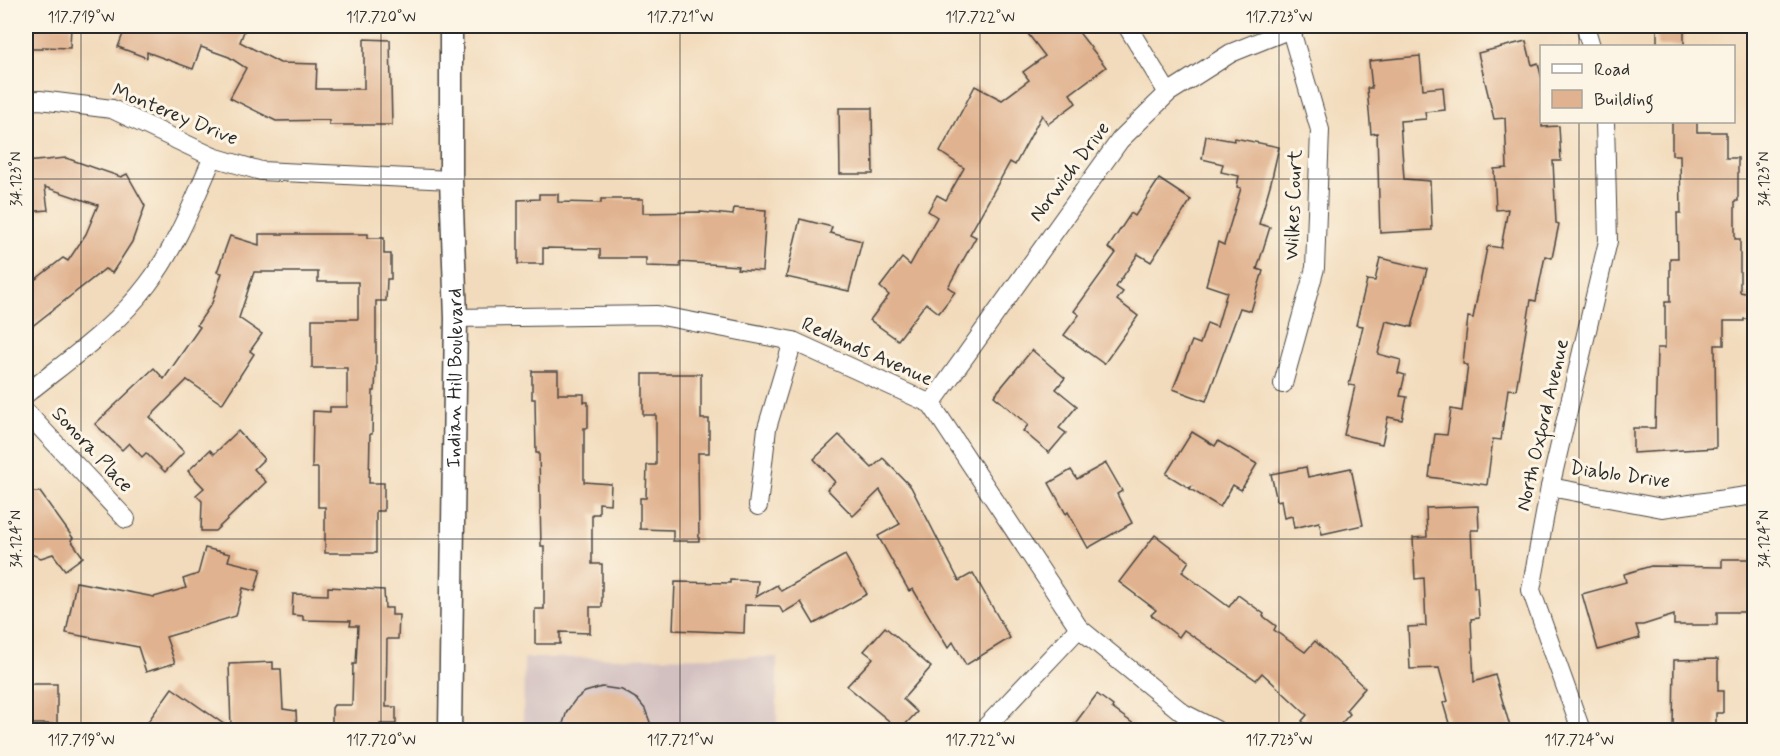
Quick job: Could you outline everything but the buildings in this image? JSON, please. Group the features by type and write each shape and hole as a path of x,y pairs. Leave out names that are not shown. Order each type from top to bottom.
{"street":[{"name":"Indian Hill Boulevard","path":"450,730 456,318 451,180 451,26"},
{"path":"1126,26 1168,93"},
{"name":"Norwich Drive","path":"931,405 1120,140 1168,93 1231,53 1294,26"},
{"name":"Wilkes Court","path":"1283,384 1315,268 1320,130 1294,26"},
{"path":"1585,26 1591,45"},
{"name":"Monterey Drive","path":"26,101 40,100 112,109 213,158 261,171 451,180"},
{"name":"North Oxford Avenue","path":"1581,730 1531,590 1550,487 1608,241 1605,123"},
{"path":"26,394 112,324 148,284 176,239 213,158"},
{"name":"Redlands Avenue","path":"456,318 657,315 794,341 931,405 1078,628 1183,713 1216,730"},
{"path":"758,506 766,428 794,341"},
{"name":"Sonora Place","path":"26,412 126,519"},
{"name":"Diablo Drive","path":"1550,487 1662,508 1755,495"},
{"path":"983,730 1078,628"}],"shaded area":[{"path":"777,657 777,730 523,730 524,658"}]}
